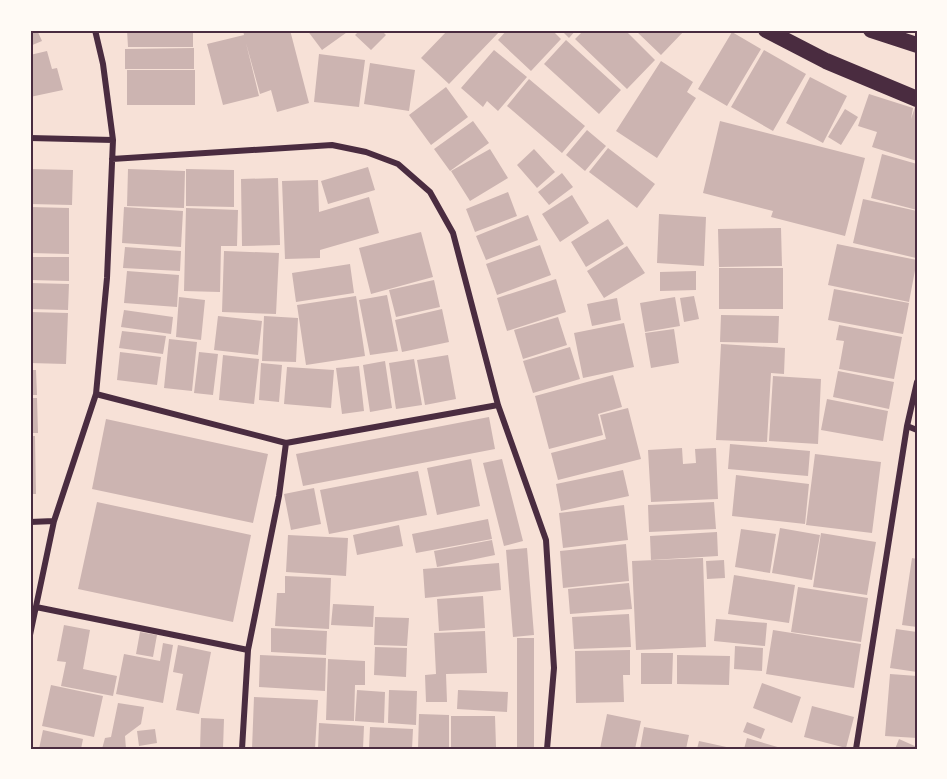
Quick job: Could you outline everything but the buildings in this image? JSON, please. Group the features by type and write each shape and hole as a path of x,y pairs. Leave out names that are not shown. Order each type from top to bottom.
{"highway":[{"path":"766,30 826,61 917,99"},
{"path":"871,30 917,45"}],"street":[{"path":"30,635 54,521 96,394 107,278 113,140 103,64 95,30"},
{"path":"30,138 113,140"},
{"path":"112,159 332,146 366,152 398,164 430,192 453,233 498,405 546,540 554,668 547,749"},
{"path":"856,749 907,426 917,382"},
{"path":"96,394 286,443 498,405"},
{"path":"907,426 917,430"},
{"path":"242,749 248,650 279,496 286,443"},
{"path":"30,522 54,521"},
{"path":"36,607 248,650"}]}
